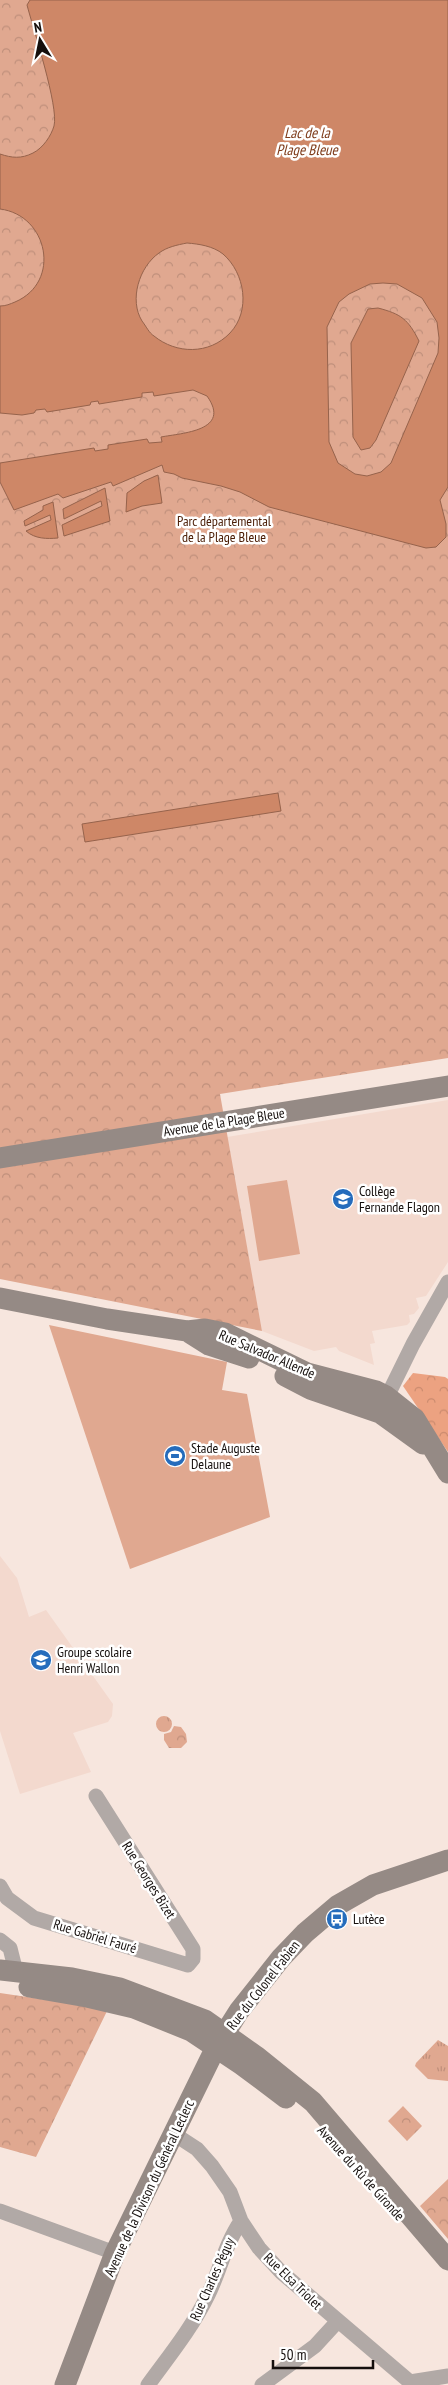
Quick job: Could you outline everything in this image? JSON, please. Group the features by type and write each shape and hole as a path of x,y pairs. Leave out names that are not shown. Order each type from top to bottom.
{"main road":[{"name":"Avenue de la Plage Bleue","path":"0,1158 448,1086"},
{"name":"Rue Salvador Allende","path":"0,1298 107,1319 187,1331 205,1329 225,1333 307,1373 355,1384 383,1405 414,1419 448,1473"},
{"name":"Rue du Colonel Fabien","path":"220,2041 239,2010 281,1958 333,1909 373,1885 448,1860"},
{"path":"5,1977 134,2008 220,2041"},
{"name":"Avenue de la Divison du Général Leclerc","path":"65,2385 115,2253 220,2041"},
{"name":"Avenue du Rû de Gironde","path":"220,2041 313,2102 448,2260"},
{"name":"Avenue du Rû de Gironde","path":"220,2041 242,2065 317,2123 353,2160 448,2274"}],"street":[{"path":"383,1405 448,1282"},
{"name":"Rue Georges Bizet","path":"96,1796 193,1949 193,1959 188,1965"},
{"name":"Rue Gabriel Fauré","path":"2,1896 34,1918 188,1965"},
{"path":"0,1940 10,1948 5,1977"},
{"name":"Rue Elsa Triolet","path":"174,2134 197,2149 212,2166 230,2192 240,2221 259,2248 280,2272 409,2384 448,2376"},
{"path":"0,2211 115,2253"},
{"name":"Rue Charles Péguy","path":"148,2385 193,2322 209,2294 231,2236 240,2221"},
{"path":"262,2385 315,2346 337,2322"}],"shaded area":[{"name":"Collège Fernande Flagon","path":"448,1100 448,1262 426,1296 416,1298 419,1308 414,1314 409,1315 410,1322 407,1325 372,1331 375,1343 370,1344 374,1365 339,1351 336,1347 314,1351 262,1331 227,1137"},
{"name":"Groupe scolaire Henri Wallon","path":"0,1556 17,1578 29,1617 46,1610 113,1704 112,1716 108,1722 73,1733 91,1772 20,1794 0,1731"}],"green space":[{"name":"Parc départemental de la Plage Bleue","path":"0,0 448,0 448,1058 220,1094 262,1331 0,1279"},
{"path":"287,1180 300,1254 259,1261 247,1186"},
{"name":"Stade Auguste Delaune","path":"49,1325 227,1362 222,1390 247,1394 270,1517 130,1569"},
{"path":"413,1373 448,1379 448,1452 403,1386"},
{"path":"161,1716 167,1716 172,1721 170,1730 161,1732 156,1727 156,1721"},
{"path":"174,1726 181,1727 186,1734 187,1742 181,1748 169,1748 164,1740 164,1734 171,1732"},
{"path":"0,1993 108,2009 36,2157 0,2147"},
{"path":"438,2040 448,2046 448,2081 428,2079 415,2066"},
{"path":"403,2106 422,2126 407,2141 388,2121"},
{"path":"448,2179 448,2239 420,2206"}],"water":[{"name":"Lac de la Plage Bleue","path":"30,0 448,0 448,487 440,500 446,524 446,537 436,547 426,548 269,507 240,492 164,472 162,465 113,486 111,482 63,498 58,494 14,510 0,482 0,463 94,448 95,451 108,449 108,445 147,439 149,443 162,442 161,437 201,428 209,423 213,417 213,408 207,396 193,390 154,396 153,392 142,393 142,397 99,404 98,401 91,402 90,405 47,412 45,409 36,410 34,413 22,415 0,413 0,306 15,302 30,293 39,280 44,265 43,250 38,236 29,223 16,214 0,209 0,154 16,157 33,153 40,148 51,134 55,116 49,85 27,5","holes":["187,243 210,247 223,254 236,271 243,292 241,314 237,324 230,333 212,345 192,350 172,346 152,335 142,321 136,303 136,294 141,275 152,259 165,249","370,284 397,284 422,298 437,322 438,353 391,463 381,472 367,476 355,474 338,463 329,442 327,327 339,302 349,294"]},
{"path":"378,308 403,318 419,341 376,440 370,448 361,450 353,437 351,343 368,309"},
{"path":"158,475 162,503 142,506 126,512 127,493 144,481"},
{"path":"105,488 110,521 64,536 62,525 102,506 101,501 64,519 63,509"},
{"path":"53,502 58,538 37,537 26,531 51,520 50,515 25,526 24,521 43,510 43,506"},
{"path":"278,793 281,811 85,842 82,824"}],"place":[{"name":"Collège Fernande Flagon","path":"343,1199"},
{"name":"Stade Auguste Delaune","path":"175,1456"},
{"name":"Groupe scolaire Henri Wallon","path":"41,1660"},
{"name":"Lutèce","path":"337,1919"}]}
